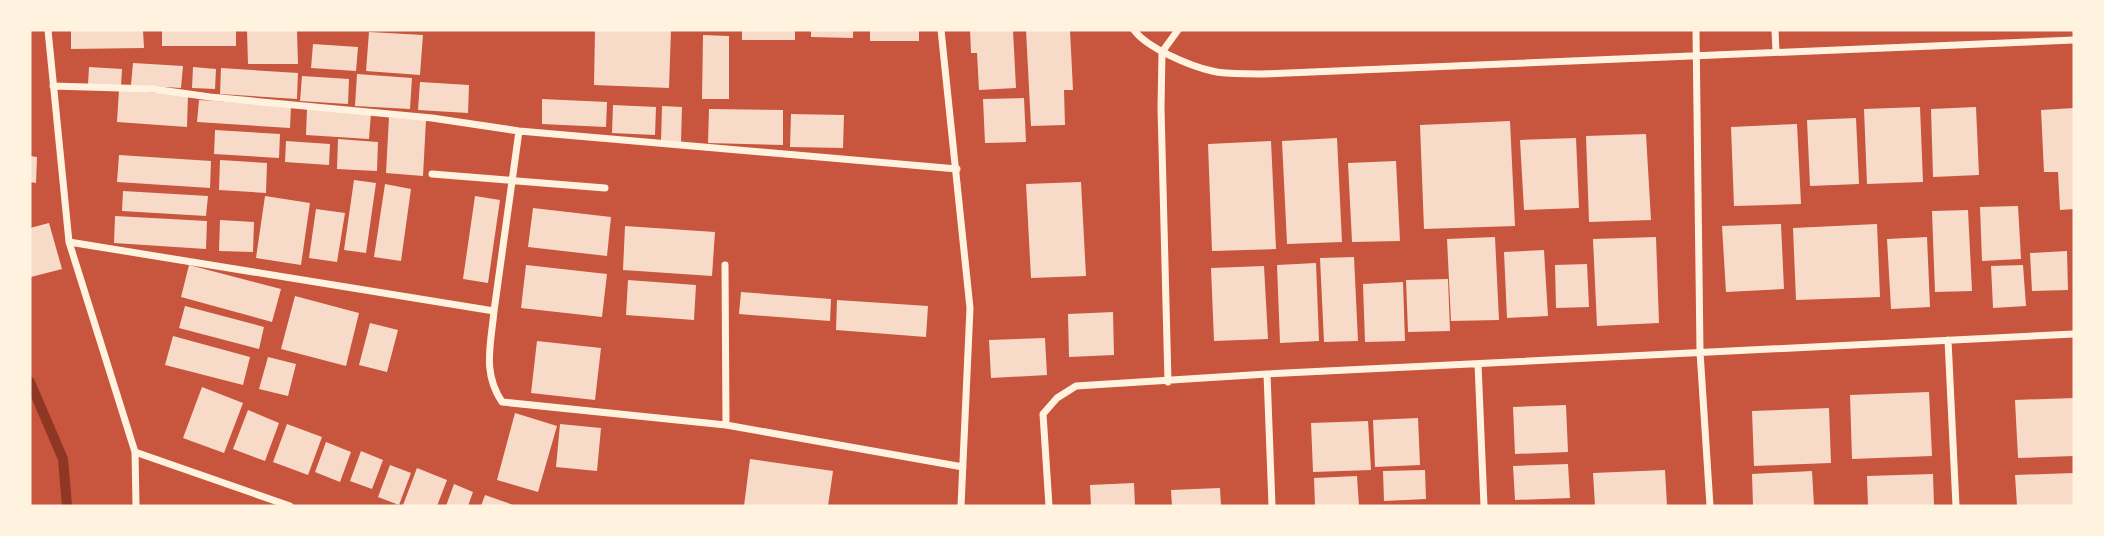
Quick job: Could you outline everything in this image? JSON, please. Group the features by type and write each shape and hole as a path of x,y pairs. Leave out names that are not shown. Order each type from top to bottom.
{"street":[{"path":"48,30 69,242 135,452 136,506"},
{"path":"942,30 970,307 961,506"},
{"path":"1134,30 1138,36 1162,52 1213,72 1263,74 2074,40"},
{"path":"1168,382 1162,52 1178,30"},
{"path":"1696,30 1700,352 1710,506"},
{"path":"1775,30 1776,52"},
{"path":"53,86 153,89 432,118 519,131 957,169"},
{"path":"519,131 488,372 502,402 726,425 963,467"},
{"path":"432,174 605,188"},
{"path":"69,242 494,311"},
{"path":"725,265 726,425"},
{"path":"1049,506 1044,414 1057,398 1076,386 2074,334"},
{"path":"1948,340 1956,506"},
{"path":"1478,364 1484,506"},
{"path":"1267,374 1272,506"},
{"path":"135,452 290,506"}],"building":[{"path":"71,30 143,30 144,48 71,49"},
{"path":"162,30 236,30 236,46 162,46"},
{"path":"247,30 297,30 298,64 248,64"},
{"path":"595,30 671,30 669,88 594,85"},
{"path":"742,30 795,30 795,40 742,40"},
{"path":"811,30 853,30 853,38 811,37"},
{"path":"870,30 919,30 919,41 870,41"},
{"path":"970,30 1013,30 1016,88 979,90 977,53 971,53"},
{"path":"1026,30 1070,30 1073,90 1064,90 1065,125 1031,126"},
{"path":"369,32 423,35 420,75 366,71"},
{"path":"703,35 729,36 729,99 702,99"},
{"path":"313,44 358,47 356,71 311,68"},
{"path":"133,63 183,66 181,88 131,85"},
{"path":"89,67 122,69 121,87 88,85"},
{"path":"193,67 216,69 215,89 192,88"},
{"path":"221,68 298,73 297,99 220,94"},
{"path":"357,74 412,78 410,109 355,106"},
{"path":"302,76 349,79 348,104 300,101"},
{"path":"420,82 469,85 468,113 418,110"},
{"path":"119,90 188,95 187,127 117,122"},
{"path":"1024,98 1026,142 985,143 983,99"},
{"path":"542,99 607,102 606,127 542,124"},
{"path":"199,100 291,106 290,128 197,122"},
{"path":"613,105 656,107 655,135 612,133"},
{"path":"662,106 682,107 681,142 661,141"},
{"path":"1920,107 1923,182 1867,184 1864,109"},
{"path":"1976,107 1979,175 1933,177 1931,109"},
{"path":"2074,108 2074,209 2060,210 2058,172 2044,172 2041,110"},
{"path":"307,109 371,113 369,139 306,135"},
{"path":"709,109 783,110 783,145 708,143"},
{"path":"791,114 844,115 843,148 790,147"},
{"path":"389,117 426,120 423,176 386,173"},
{"path":"1856,118 1859,184 1810,186 1807,120"},
{"path":"1510,121 1515,226 1424,229 1420,125"},
{"path":"1797,124 1801,204 1734,206 1731,127"},
{"path":"215,130 280,134 279,158 214,154"},
{"path":"1646,134 1651,220 1589,222 1586,136"},
{"path":"1337,138 1342,242 1287,244 1282,141"},
{"path":"1576,138 1579,208 1524,210 1520,140"},
{"path":"338,139 378,142 377,171 337,169"},
{"path":"286,141 330,144 329,165 285,162"},
{"path":"1271,141 1276,249 1212,251 1208,144"},
{"path":"119,155 211,161 210,188 117,182"},
{"path":"30,156 37,157 36,183 30,182"},
{"path":"220,160 267,163 266,193 219,190"},
{"path":"1396,161 1400,241 1352,242 1348,163"},
{"path":"354,180 376,183 366,253 344,250"},
{"path":"1081,182 1086,276 1031,278 1026,184"},
{"path":"385,184 411,189 401,261 374,257"},
{"path":"123,191 208,196 206,216 122,211"},
{"path":"265,196 310,203 301,265 256,258"},
{"path":"475,196 500,200 488,283 463,279"},
{"path":"2018,206 2021,259 1982,261 1980,207"},
{"path":"533,208 611,217 607,256 528,247"},
{"path":"316,209 345,213 337,262 309,258"},
{"path":"1968,210 1972,291 1935,292 1932,211"},
{"path":"115,216 207,221 206,249 114,243"},
{"path":"220,220 254,222 253,252 219,251"},
{"path":"49,223 62,269 31,277 30,228"},
{"path":"1781,224 1784,289 1726,292 1722,226"},
{"path":"1877,224 1880,297 1796,300 1793,228"},
{"path":"625,226 715,232 712,276 623,270"},
{"path":"1495,237 1499,320 1451,321 1447,239"},
{"path":"1656,237 1659,323 1597,326 1593,239"},
{"path":"1927,237 1930,307 1891,309 1887,239"},
{"path":"1544,250 1548,316 1507,318 1504,252"},
{"path":"2067,251 2068,290 2032,291 2030,253"},
{"path":"1354,257 1358,341 1324,342 1320,258"},
{"path":"1316,263 1319,341 1280,343 1277,265"},
{"path":"1587,264 1589,307 1556,308 1555,265"},
{"path":"189,265 281,289 272,322 181,297"},
{"path":"526,265 607,274 602,317 521,308"},
{"path":"2023,265 2026,306 1993,308 1991,266"},
{"path":"1264,266 1268,339 1214,341 1211,268"},
{"path":"1448,279 1450,331 1408,332 1406,280"},
{"path":"628,280 696,285 694,320 626,315"},
{"path":"1403,282 1405,341 1365,342 1363,284"},
{"path":"741,292 831,299 830,321 739,314"},
{"path":"295,296 359,313 346,366 281,349"},
{"path":"837,300 928,306 926,337 836,330"},
{"path":"185,306 264,327 259,349 179,328"},
{"path":"1113,312 1114,355 1069,357 1068,314"},
{"path":"370,323 398,330 387,372 359,365"},
{"path":"173,336 250,357 243,385 165,365"},
{"path":"1045,338 1047,375 991,378 989,340"},
{"path":"537,341 601,348 595,400 531,393"},
{"path":"268,357 296,364 288,396 259,389"},
{"path":"202,387 243,403 224,453 183,438"},
{"path":"1929,392 1932,456 1852,459 1850,395"},
{"path":"2074,398 2074,456 2018,458 2015,400"},
{"path":"1566,405 1568,452 1515,454 1513,407"},
{"path":"1829,408 1831,463 1754,466 1752,411"},
{"path":"248,410 279,423 265,461 233,449"},
{"path":"515,413 557,426 538,492 497,480"},
{"path":"1418,418 1420,465 1375,467 1373,420"},
{"path":"1368,421 1371,470 1313,472 1311,423"},
{"path":"287,424 322,437 308,475 273,462"},
{"path":"560,424 601,428 597,471 556,467"},
{"path":"326,442 351,452 340,482 315,472"},
{"path":"361,451 383,460 372,489 350,481"},
{"path":"750,459 833,471 828,506 744,506"},
{"path":"1568,464 1570,498 1515,500 1513,466"},
{"path":"390,465 411,473 399,505 378,497"},
{"path":"417,468 447,480 437,506 403,505"},
{"path":"1425,470 1426,499 1384,501 1383,471"},
{"path":"1665,470 1667,506 1595,506 1593,473"},
{"path":"1812,471 1814,506 1753,506 1752,474"},
{"path":"2074,473 2074,506 2017,506 2015,475"},
{"path":"1933,474 1934,506 1868,506 1867,476"},
{"path":"1357,476 1359,506 1315,506 1314,478"},
{"path":"1134,483 1135,506 1091,506 1090,485"},
{"path":"454,484 473,492 468,506 446,506"},
{"path":"1220,488 1221,506 1172,506 1171,490"},
{"path":"485,495 516,506 481,506"}],"waterway":[{"path":"30,382 63,459 67,506"}]}
